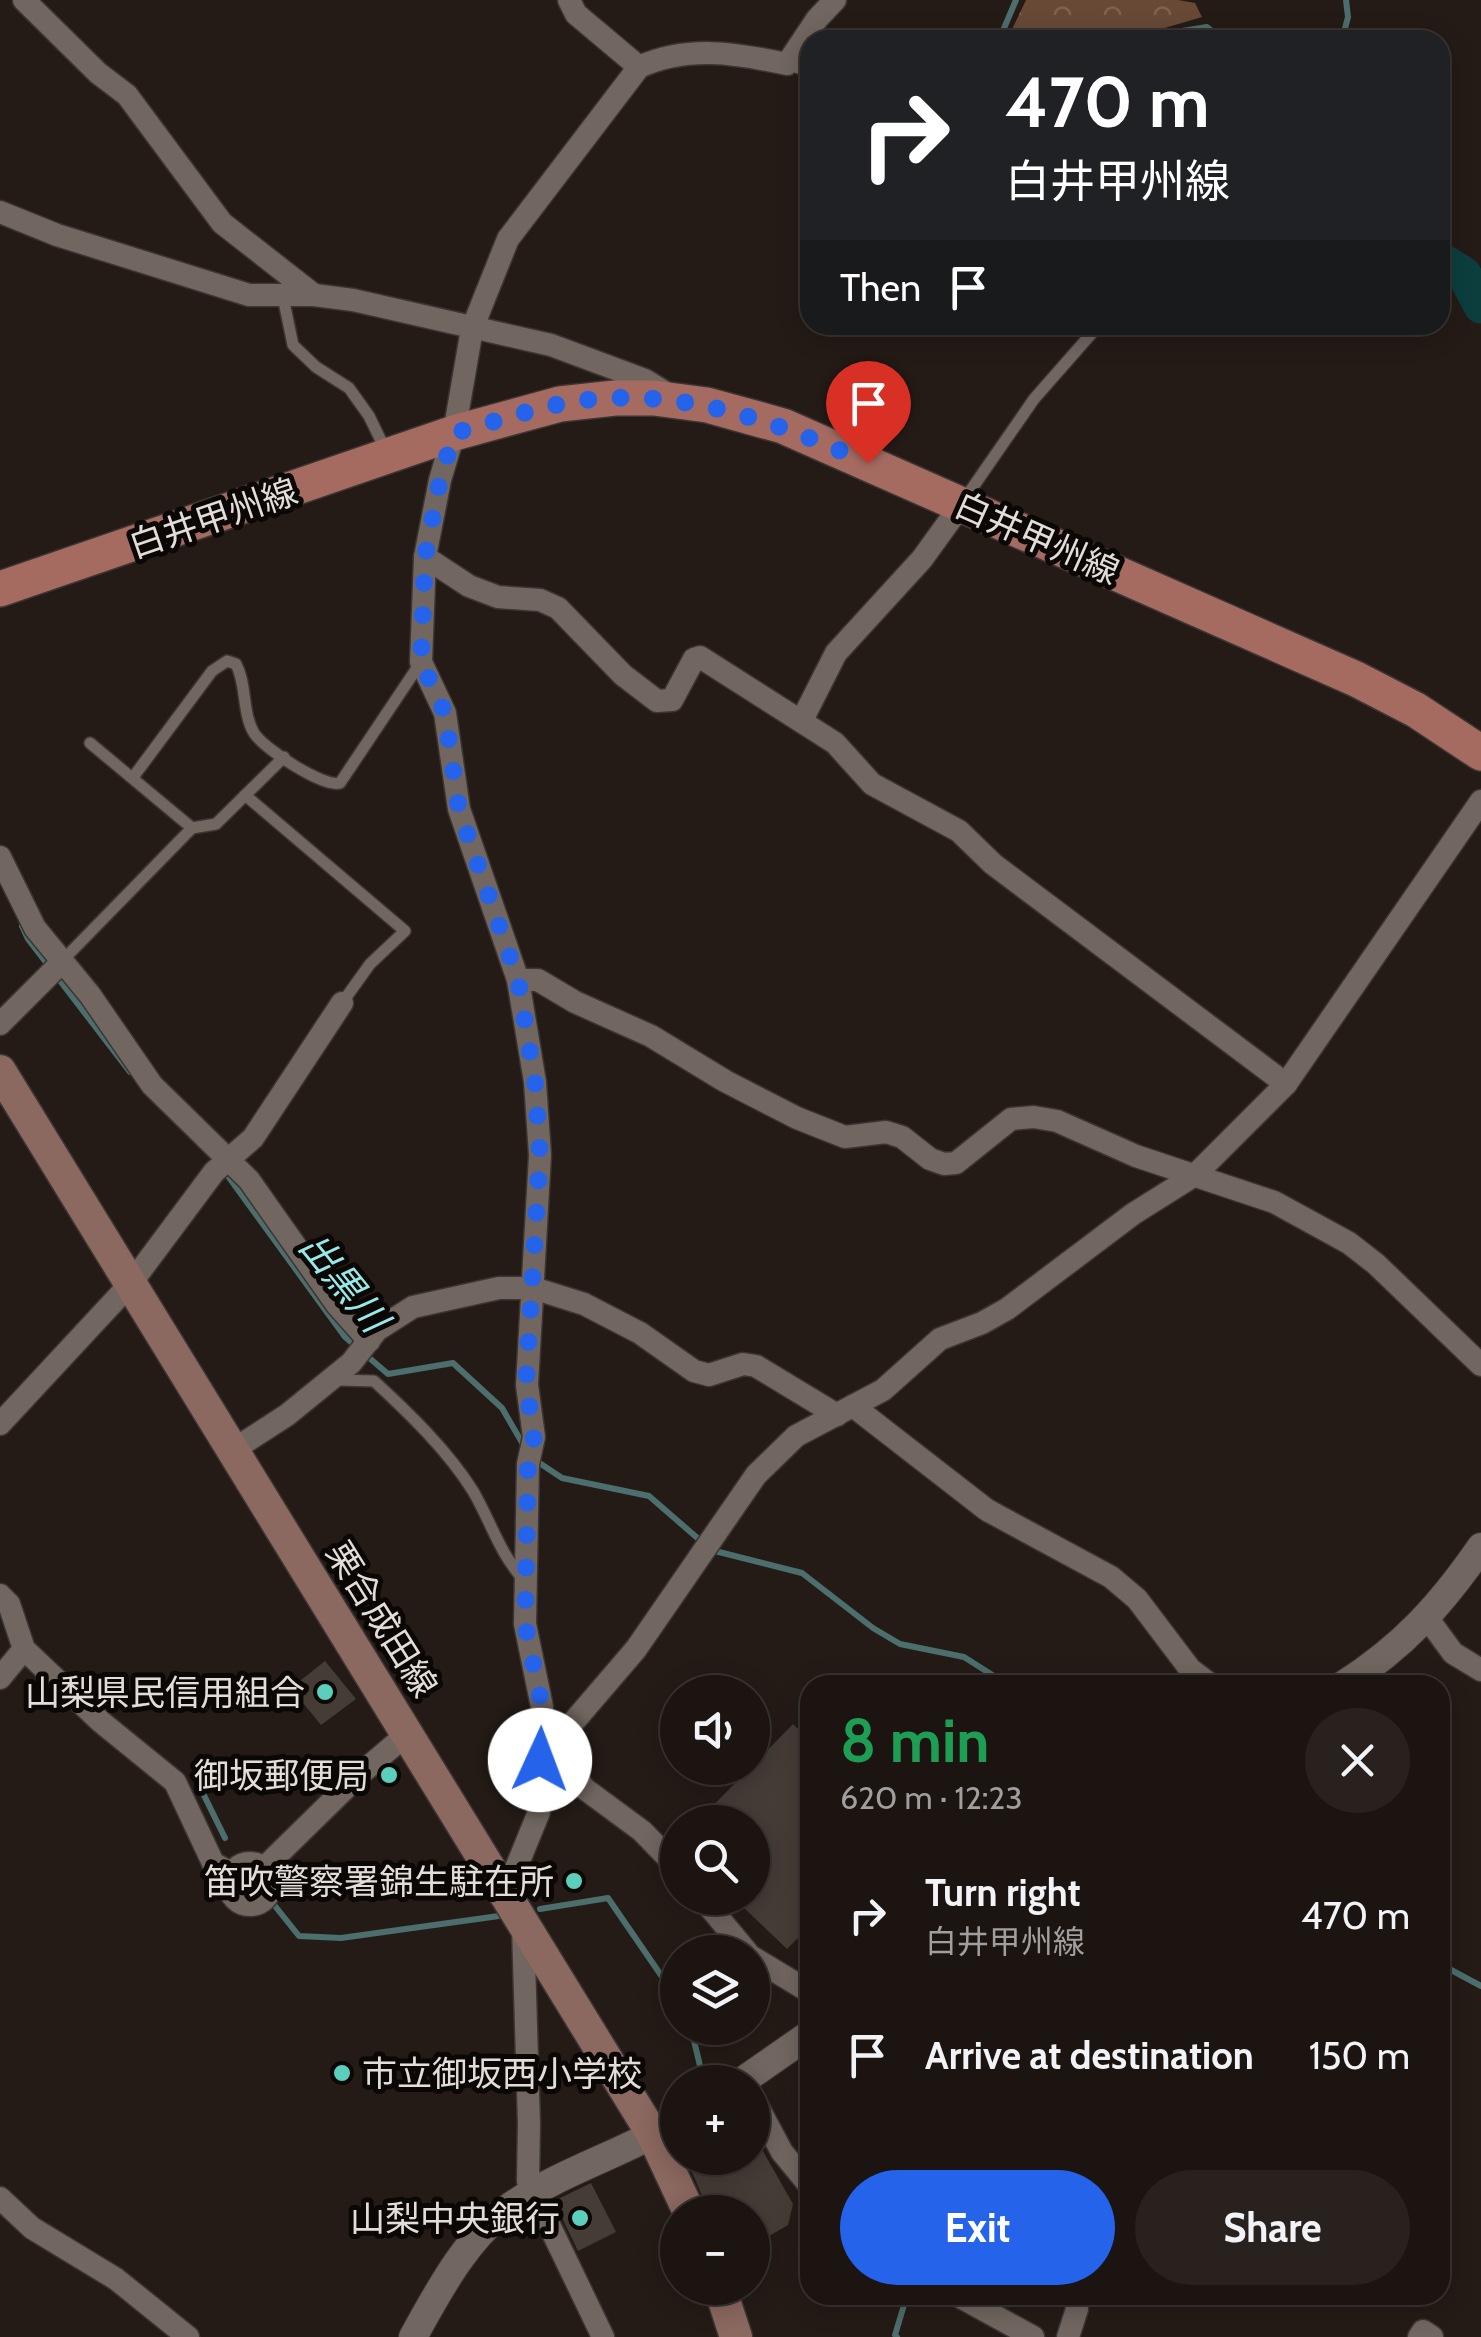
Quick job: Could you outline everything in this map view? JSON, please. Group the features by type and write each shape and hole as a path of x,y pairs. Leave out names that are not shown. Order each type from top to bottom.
{"main road":[{"name":"白井甲州線","path":"0,590 454,433 583,400 680,401 743,413 783,426 1342,673 1416,710 1481,753"},
{"name":"栗合成田線","path":"0,1072 523,1924 660,2119"},
{"path":"726,2305 736,2337"}],"street":[{"path":"24,0 126,95 222,223 314,295"},
{"path":"569,0 576,14 639,67"},
{"path":"809,30 836,0"},
{"path":"505,1895 539,1812 542,1706 525,1624 528,1464 533,1439 526,1384 540,1154 535,1082 518,980 459,810 445,713 421,662 425,557 454,433 472,328 508,239 639,67 663,56 706,51 786,64 800,44"},
{"path":"0,212 56,235 250,295 314,295 509,334 588,357 645,380 680,401"},
{"path":"802,720 836,653 922,559 961,505"},
{"path":"425,557 469,586 498,597 540,600 558,608 623,675 657,701 672,700 694,660 700,657 835,743 872,784 960,830 992,864 1286,1084"},
{"path":"540,1760 636,1649 756,1475 778,1450 796,1436 883,1390 940,1339 982,1324 1007,1309 1133,1214 1195,1175 1286,1084 1481,800"},
{"path":"0,856 35,928 90,995 152,1086 221,1165 249,1180 337,1306 368,1340"},
{"path":"0,1024 62,962"},
{"path":"518,980 538,980 575,1002 651,1036 797,1118 845,1137 886,1132 944,1164 956,1162 1011,1119 1034,1117 1274,1202 1349,1243 1376,1264 1481,1365"},
{"path":"0,1424 132,1282 221,1165 253,1138 342,1003"},
{"path":"233,1450 329,1381 353,1361 377,1330 412,1307 499,1288 532,1288 584,1304 640,1333 694,1371 709,1376 743,1364 756,1366 845,1411 987,1510 1111,1577 1137,1599 1198,1675"},
{"path":"1360,1675 1428,1619 1481,1547"},
{"path":"0,1594 10,1604 24,1649 100,1721 175,1782 214,1863 232,1873"},
{"path":"1428,1619 1453,1653 1481,1670"},
{"path":"0,1678 24,1649"},
{"path":"264,1868 406,1735"},
{"path":"540,1760 561,1761 585,1789 660,1850"},
{"path":"246,1862 264,1868 269,1873 271,1888 257,1904 236,1900 229,1887 232,1873 246,1862"},
{"path":"716,1915 733,1935"},
{"path":"523,1924 528,2181 604,2337"},
{"path":"770,1967 800,1986"},
{"path":"770,2066 800,2042"},
{"path":"770,2130 800,2174"},
{"path":"413,2337 472,2244 508,2208 660,2131"},
{"path":"0,2198 32,2228 116,2278 188,2337"},
{"path":"975,2305 1034,2337"},
{"path":"1068,2337 1077,2305"},
{"path":"1418,2337 1423,2332 1432,2337"}],"lane":[{"path":"786,64 800,69"},
{"path":"283,297 293,345 316,367 348,388 389,457"},
{"path":"961,505 1034,399 1090,335"},
{"path":"134,776 212,671 227,660 236,664 241,674 253,732 328,784 340,783 421,662"},
{"path":"90,742 192,828"},
{"path":"62,962 192,828 216,824 284,757"},
{"path":"246,795 405,930 370,964 342,1003"},
{"path":"329,1381 374,1381 394,1399 462,1476 500,1548 526,1582"}],"green space":[{"path":"1026,0 1178,0 1195,3 1202,17 1158,30 1012,30"}],"building":[{"path":"325,1661 356,1699 321,1725 291,1688"},
{"path":"793,1724 800,1731 800,1936 787,1949 751,1915 770,1915 770,1805 714,1805 733,1785 770,1785 770,1747"},
{"path":"770,2164 793,2204 788,2225 770,2236 770,2195 702,2195 693,2175 770,2175"},
{"path":"591,2183 616,2232 578,2251 554,2201"}],"waterway":[{"path":"1003,30 1016,0"},
{"path":"1345,30 1346,0"},
{"path":"1189,30 1211,30"},
{"path":"1450,265 1464,274 1481,306"},
{"name":"出黒川","path":"22,926 130,1072"},
{"name":"出黒川","path":"225,1172 345,1337 388,1374 453,1363 502,1408 524,1446"},
{"name":"出黒川","path":"535,1460 562,1478 649,1496 702,1542"},
{"name":"出黒川","path":"711,1550 802,1573 900,1644 964,1657 992,1675"},
{"path":"196,1779 225,1838"},
{"path":"540,1909 608,1898 660,1974"},
{"path":"275,1906 299,1936 341,1938 506,1915"},
{"name":"出黒川","path":"1450,1969 1481,1986"},
{"path":"695,2045 700,2065"},
{"path":"897,2337 904,2305"}],"place":[{"name":"山梨県民信用組合","path":"325,1692"},
{"name":"御坂郵便局","path":"389,1775"},
{"name":"笛吹警察署錦生駐在所","path":"574,1881"},
{"name":"市立御坂西小学校","path":"342,2073"},
{"name":"山梨中央銀行","path":"580,2218"}],"route":[{"path":"540,1760 542,1706 525,1624 528,1464 534,1437 526,1384 540,1154 535,1082 518,980 459,810 445,713 421,662 425,557 440,480 454,433 560,404 615,398 680,401 743,413 868,463"}]}
